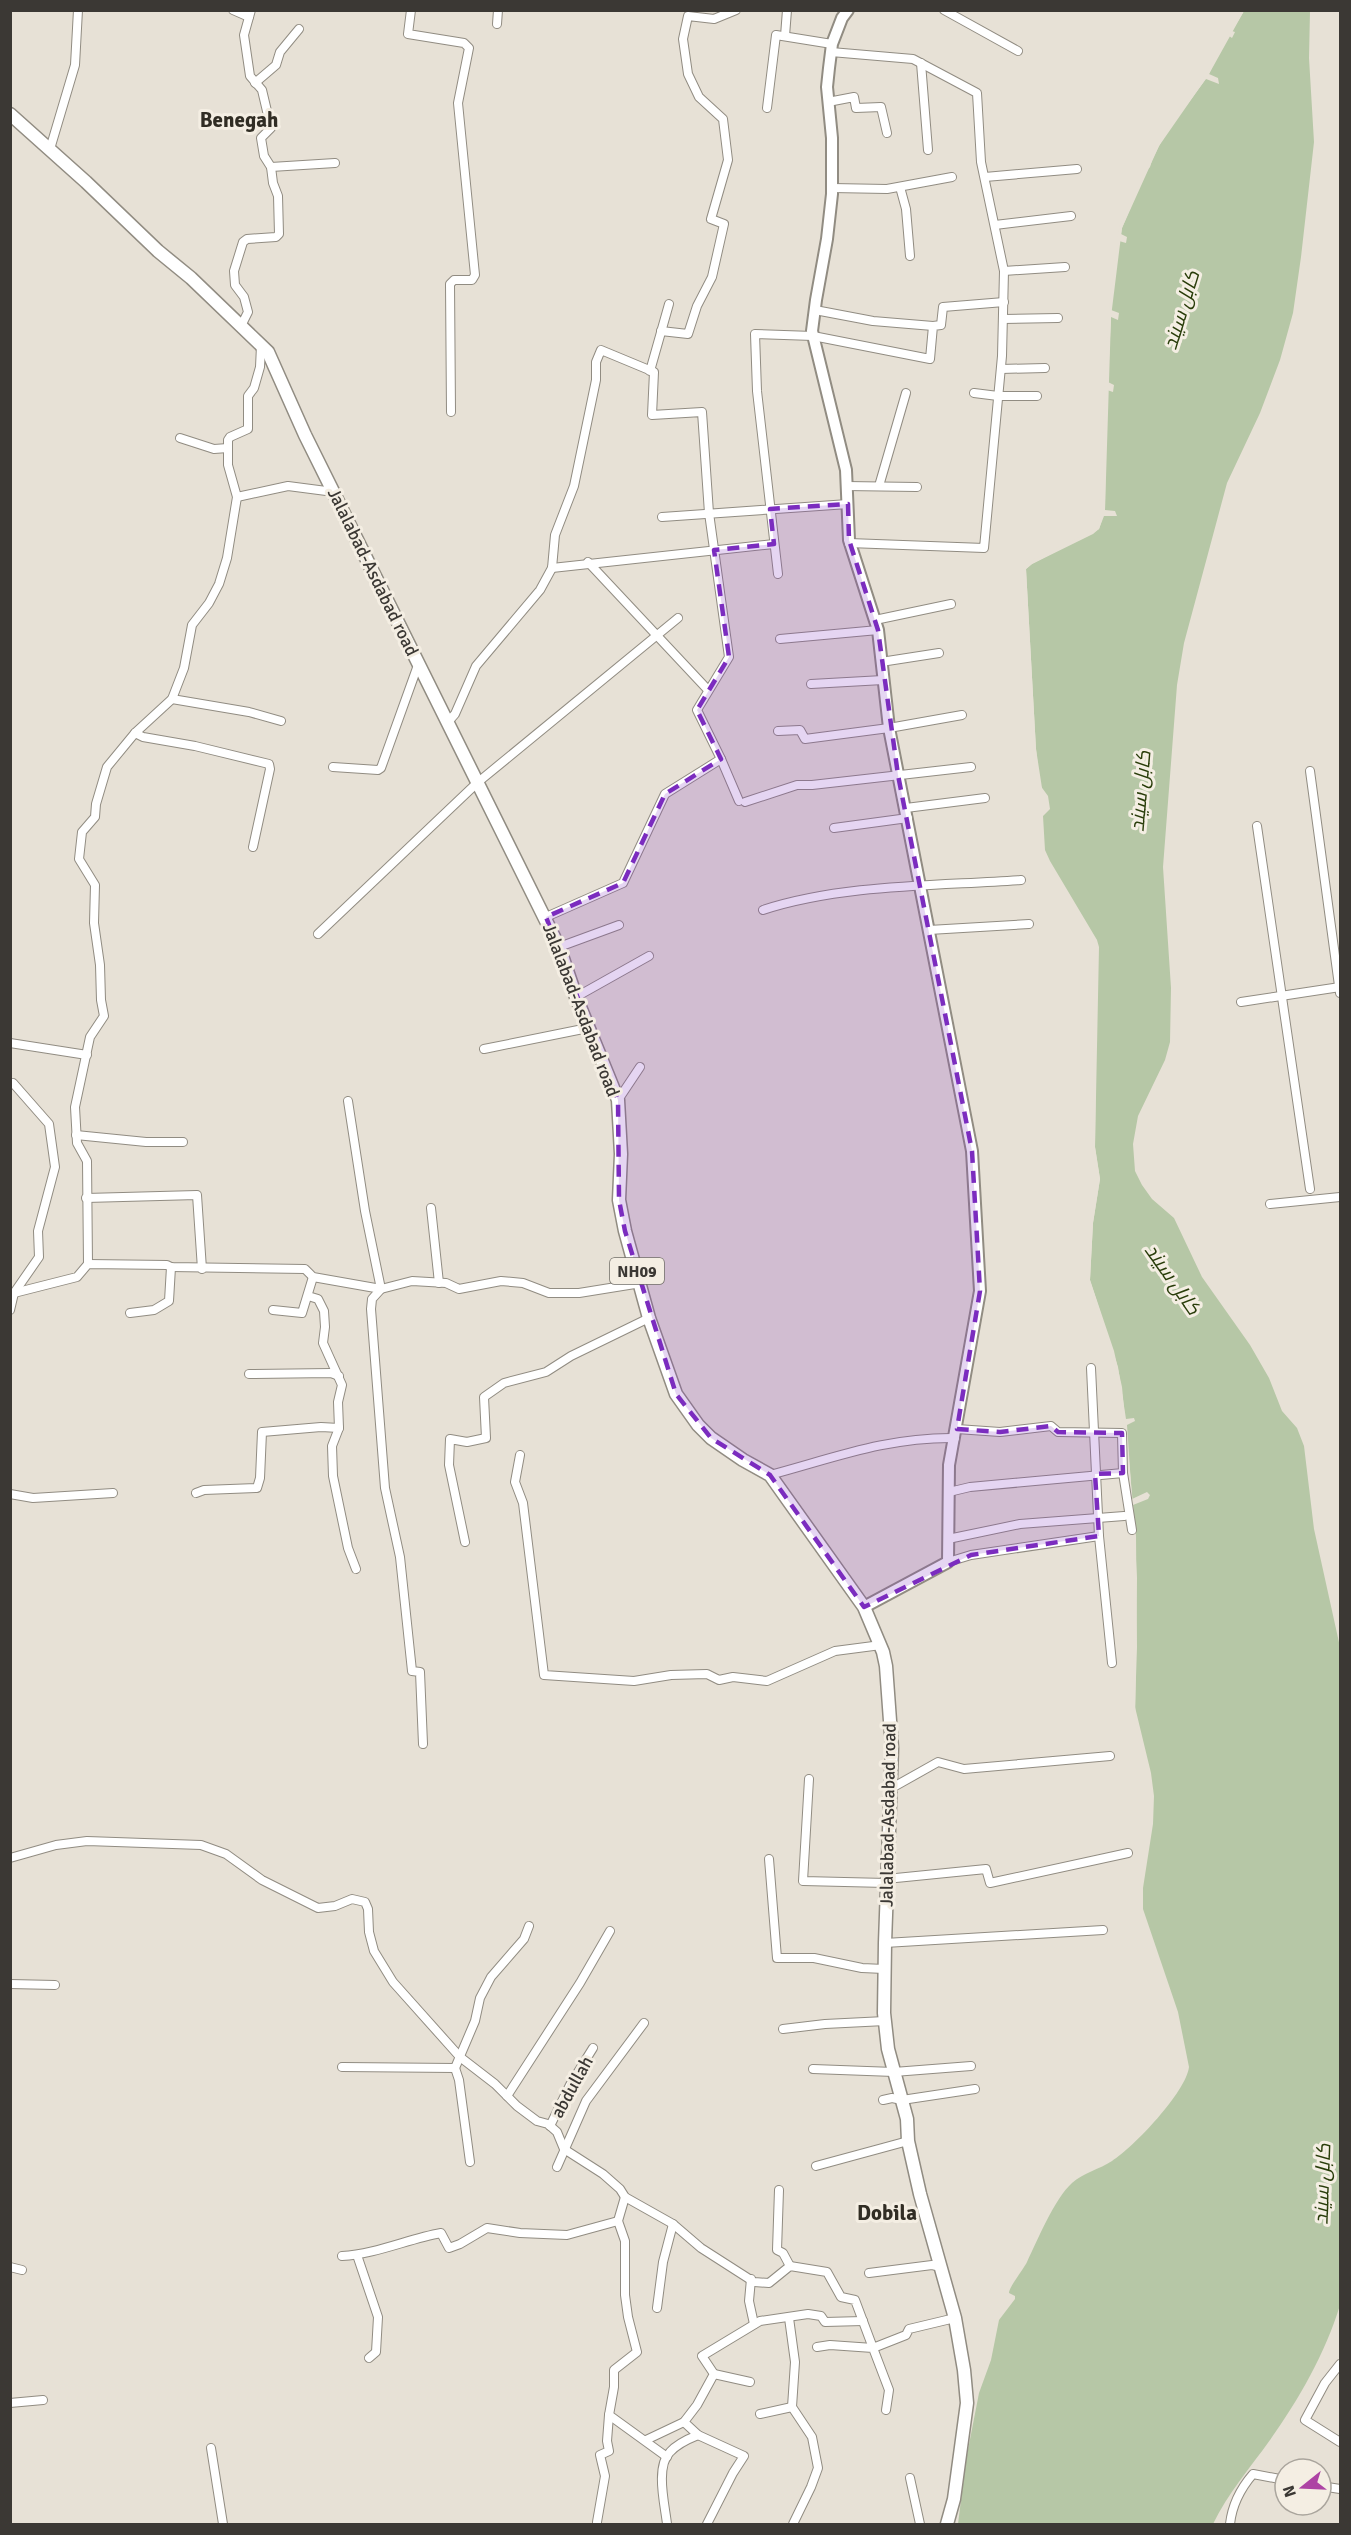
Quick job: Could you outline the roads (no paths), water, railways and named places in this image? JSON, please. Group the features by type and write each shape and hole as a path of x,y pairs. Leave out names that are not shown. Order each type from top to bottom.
{"main road":[{"name":"Jalalabad-Asdabad road","path":"10,114 268,351 305,435 559,947 576,997 618,1100 621,1154 619,1200 625,1231 641,1282 649,1318 676,1394 698,1425 711,1438 770,1475 864,1607 881,1645 886,1666 892,1748 884,1969 888,2049 907,2119 908,2141 920,2194 955,2318 967,2403 954,2499 947,2524"}],"street":[{"path":"50,149 75,65 78,10"},
{"path":"233,10 250,14 244,35 250,76 261,90 271,128 261,138 264,156 271,167 273,183 278,196 279,234 276,237 244,239 234,271 236,285 244,297 248,312 241,326"},
{"path":"411,10 408,34 464,43 469,48 458,103 475,274 472,280 454,280 450,284 451,412"},
{"path":"497,24 498,10"},
{"path":"661,331 688,334 697,306 712,277 724,224 711,219 728,160 723,120 699,96 688,74 683,39 688,16 714,19 736,10"},
{"path":"785,36 787,10"},
{"path":"848,10 842,18 831,48 827,87 832,138 832,188 827,239 814,310 813,336 846,470 849,543 877,625 889,728 972,1151 980,1291 949,1465 948,1562"},
{"path":"944,10 1018,51"},
{"path":"255,83 276,65 280,52 300,29"},
{"path":"767,108 776,35 831,48 913,58 977,93 981,162 1004,271 1000,369 984,548 849,543"},
{"path":"921,63 928,150"},
{"path":"828,102 854,97 856,108 881,107 887,134"},
{"path":"271,167 335,163"},
{"path":"985,177 1077,169"},
{"path":"832,188 887,189 952,177"},
{"path":"900,186 906,209 910,255"},
{"path":"995,225 1071,216"},
{"path":"1004,271 1065,267"},
{"path":"814,310 873,321 933,326 941,325 943,307 1004,302"},
{"path":"651,371 669,304"},
{"path":"1003,319 1058,318"},
{"path":"778,574 757,391 755,334 813,336 930,359 933,326"},
{"path":"12,1292 77,1277 88,1264 87,1161 77,1143 75,1107 90,1038 104,1016 94,923 95,885 79,859 82,832 95,817 96,804 107,767 135,733 172,699 184,668 192,625 209,603 219,584 227,558 237,497 228,465 230,436 248,429 249,396 254,388 260,367 261,346"},
{"path":"448,722 455,714 476,666 540,590 552,568 555,535 574,486 596,380 596,362 601,350 654,372 652,415 702,412 709,513 729,657 697,710 742,801 797,784 806,790 971,767 899,776"},
{"path":"1000,369 1045,368"},
{"path":"879,486 906,393"},
{"path":"974,393 998,396 1037,396"},
{"path":"180,438 214,449 228,448"},
{"path":"237,497 288,486 334,492"},
{"path":"846,486 917,487"},
{"path":"662,517 848,504"},
{"path":"552,568 588,562 774,544"},
{"path":"588,562 708,690"},
{"path":"780,639 877,625 951,604"},
{"path":"318,934 477,783 678,618"},
{"path":"881,662 939,652"},
{"path":"333,767 378,770 381,768 418,665"},
{"path":"811,684 883,680"},
{"path":"172,699 249,712 281,721"},
{"path":"778,731 800,730 806,739 962,715"},
{"path":"135,733 143,737 195,746 268,764 270,769 253,847"},
{"path":"546,917 623,883 665,794 721,759"},
{"path":"1310,771 1341,993"},
{"path":"834,828 985,798"},
{"path":"1257,826 1310,1189"},
{"path":"764,910 803,899 872,890 1021,880"},
{"path":"929,930 1029,924"},
{"path":"559,947 620,925"},
{"path":"576,997 649,956"},
{"path":"1241,1002 1340,987"},
{"path":"484,1049 588,1028"},
{"path":"10,1043 87,1055"},
{"path":"618,1100 640,1067"},
{"path":"10,1310 12,1292 39,1257 38,1231 55,1167 49,1124 13,1083"},
{"path":"348,1101 365,1211 381,1289"},
{"path":"76,1135 146,1142 183,1142"},
{"path":"86,1198 197,1195 202,1269"},
{"path":"1270,1204 1341,1197"},
{"path":"431,1208 439,1282"},
{"path":"88,1264 167,1265 202,1269 305,1269 313,1277 381,1289 412,1281 439,1282 459,1289 501,1281 523,1283 549,1293 579,1293 641,1282"},
{"path":"130,1312 154,1310 169,1301 171,1267"},
{"path":"273,1310 302,1313 313,1277"},
{"path":"381,1289 372,1299 371,1309 384,1488 400,1557 412,1671 420,1672 423,1744"},
{"path":"308,1296 318,1299 324,1311 326,1327 323,1343 342,1385 338,1402 339,1428 332,1446 333,1476 346,1539 356,1569"},
{"path":"465,1542 449,1465 450,1440 467,1442 486,1438 484,1397 504,1383 546,1372 571,1356 649,1318"},
{"path":"1091,1368 1092,1432 1099,1536 1112,1663"},
{"path":"249,1374 330,1373 339,1376"},
{"path":"770,1475 870,1446 956,1433 1000,1432 1051,1426 1058,1432 1122,1433 1123,1473 1132,1530"},
{"path":"196,1494 204,1490 257,1488 260,1478 262,1432 321,1427 339,1428"},
{"path":"520,1455 515,1482 523,1503 544,1675 634,1681 671,1675 707,1674 719,1680 733,1677 767,1681 835,1651 881,1645"},
{"path":"949,1492 970,1487 1123,1473"},
{"path":"10,1494 33,1498 113,1493"},
{"path":"948,1539 1020,1524 1098,1516 1124,1516"},
{"path":"864,1607 948,1562 971,1555 1099,1536"},
{"path":"890,1789 938,1762 964,1769 1110,1756"},
{"path":"809,1779 803,1881 886,1881 986,1869 990,1883 1128,1853"},
{"path":"10,1858 56,1845 87,1841 201,1845 226,1854 262,1880 318,1908 335,1906 352,1899 364,1902 368,1910 369,1932 374,1951 393,1982 460,2057 537,2121 550,2126 557,2132 564,2149 603,2174 620,2189 625,2197 673,2224 701,2248 752,2278 754,2282 769,2283 790,2266 827,2272 841,2297 855,2300 889,2390 886,2410"},
{"path":"769,1859 777,1958 814,1958 862,1968 884,1969"},
{"path":"454,2068 475,2021 480,1998 492,1977 525,1939 529,1926"},
{"path":"507,2096 580,1983 610,1930"},
{"path":"885,1943 1102,1930"},
{"path":"10,1984 55,1984"},
{"path":"783,2029 885,2021"},
{"path":"557,2167 586,2101 644,2023"},
{"name":"abdullah","path":"550,2126 570,2085 593,2048"},
{"path":"813,2069 894,2072 971,2066"},
{"path":"342,2067 454,2068"},
{"path":"454,2068 459,2080 470,2162"},
{"path":"883,2100 892,2098 902,2100 975,2089"},
{"path":"816,2166 908,2141"},
{"path":"779,2190 777,2250 783,2253 790,2266"},
{"path":"597,2522 605,2476 600,2455 609,2451 607,2441 614,2370 637,2352 625,2295 625,2241 618,2221 625,2197"},
{"path":"342,2256 357,2255 418,2237 441,2233 449,2248 487,2228 520,2233 567,2235 618,2221"},
{"path":"657,2308 663,2262 673,2224"},
{"path":"357,2255 378,2317 376,2352 369,2358"},
{"path":"869,2273 932,2265 942,2267"},
{"path":"10,2267 22,2270"},
{"path":"752,2278 748,2301 754,2324"},
{"path":"750,2382 714,2374 702,2356 754,2324 808,2314 821,2316 825,2322 863,2321"},
{"path":"789,2318 795,2362 792,2407 812,2438 818,2468 793,2524"},
{"path":"817,2347 830,2345 873,2348 906,2335 909,2329 955,2318"},
{"path":"1341,2364 1325,2383 1305,2420 1341,2442"},
{"path":"646,2440 684,2422 697,2405 714,2374"},
{"path":"10,2403 43,2400"},
{"path":"760,2414 792,2407"},
{"path":"609,2415 667,2457"},
{"path":"684,2422 698,2434 744,2456 707,2524"},
{"path":"667,2524 664,2493 660,2481 667,2457 683,2442 698,2434"},
{"path":"211,2448 223,2524"},
{"path":"1230,2524 1231,2515 1244,2484 1252,2474 1273,2478"},
{"path":"910,2478 920,2524"}],"water":[{"name":"کابل سيند","path":"1244,11 1310,11 1309,58 1314,142 1293,313 1280,360 1260,413 1227,483 1184,643 1177,685 1163,867 1171,988 1170,1042 1165,1060 1138,1116 1133,1144 1135,1171 1142,1185 1152,1199 1174,1218 1202,1277 1250,1345 1269,1378 1282,1411 1297,1428 1304,1446 1314,1529 1340,1647 1340,2305 1327,2341 1301,2392 1270,2440 1232,2491 1213,2524 958,2524 966,2460 979,2393 991,2360 999,2320 1015,2299 1015,2296 1009,2293 1011,2287 1027,2262 1053,2209 1066,2190 1081,2176 1122,2154 1145,2132 1179,2090 1189,2067 1178,2012 1143,1909 1143,1888 1153,1824 1154,1796 1151,1773 1135,1707 1136,1536 1122,1387 1114,1351 1090,1280 1093,1223 1100,1179 1095,1147 1097,940 1045,850 1043,816 1050,809 1048,796 1040,785 1036,749 1026,569 1099,529 1105,510 1111,317 1122,228 1159,146 1209,74"}],"district":[{"name":"Benegah","path":"239,120"},
{"name":"Dobila","path":"887,2213"}]}
